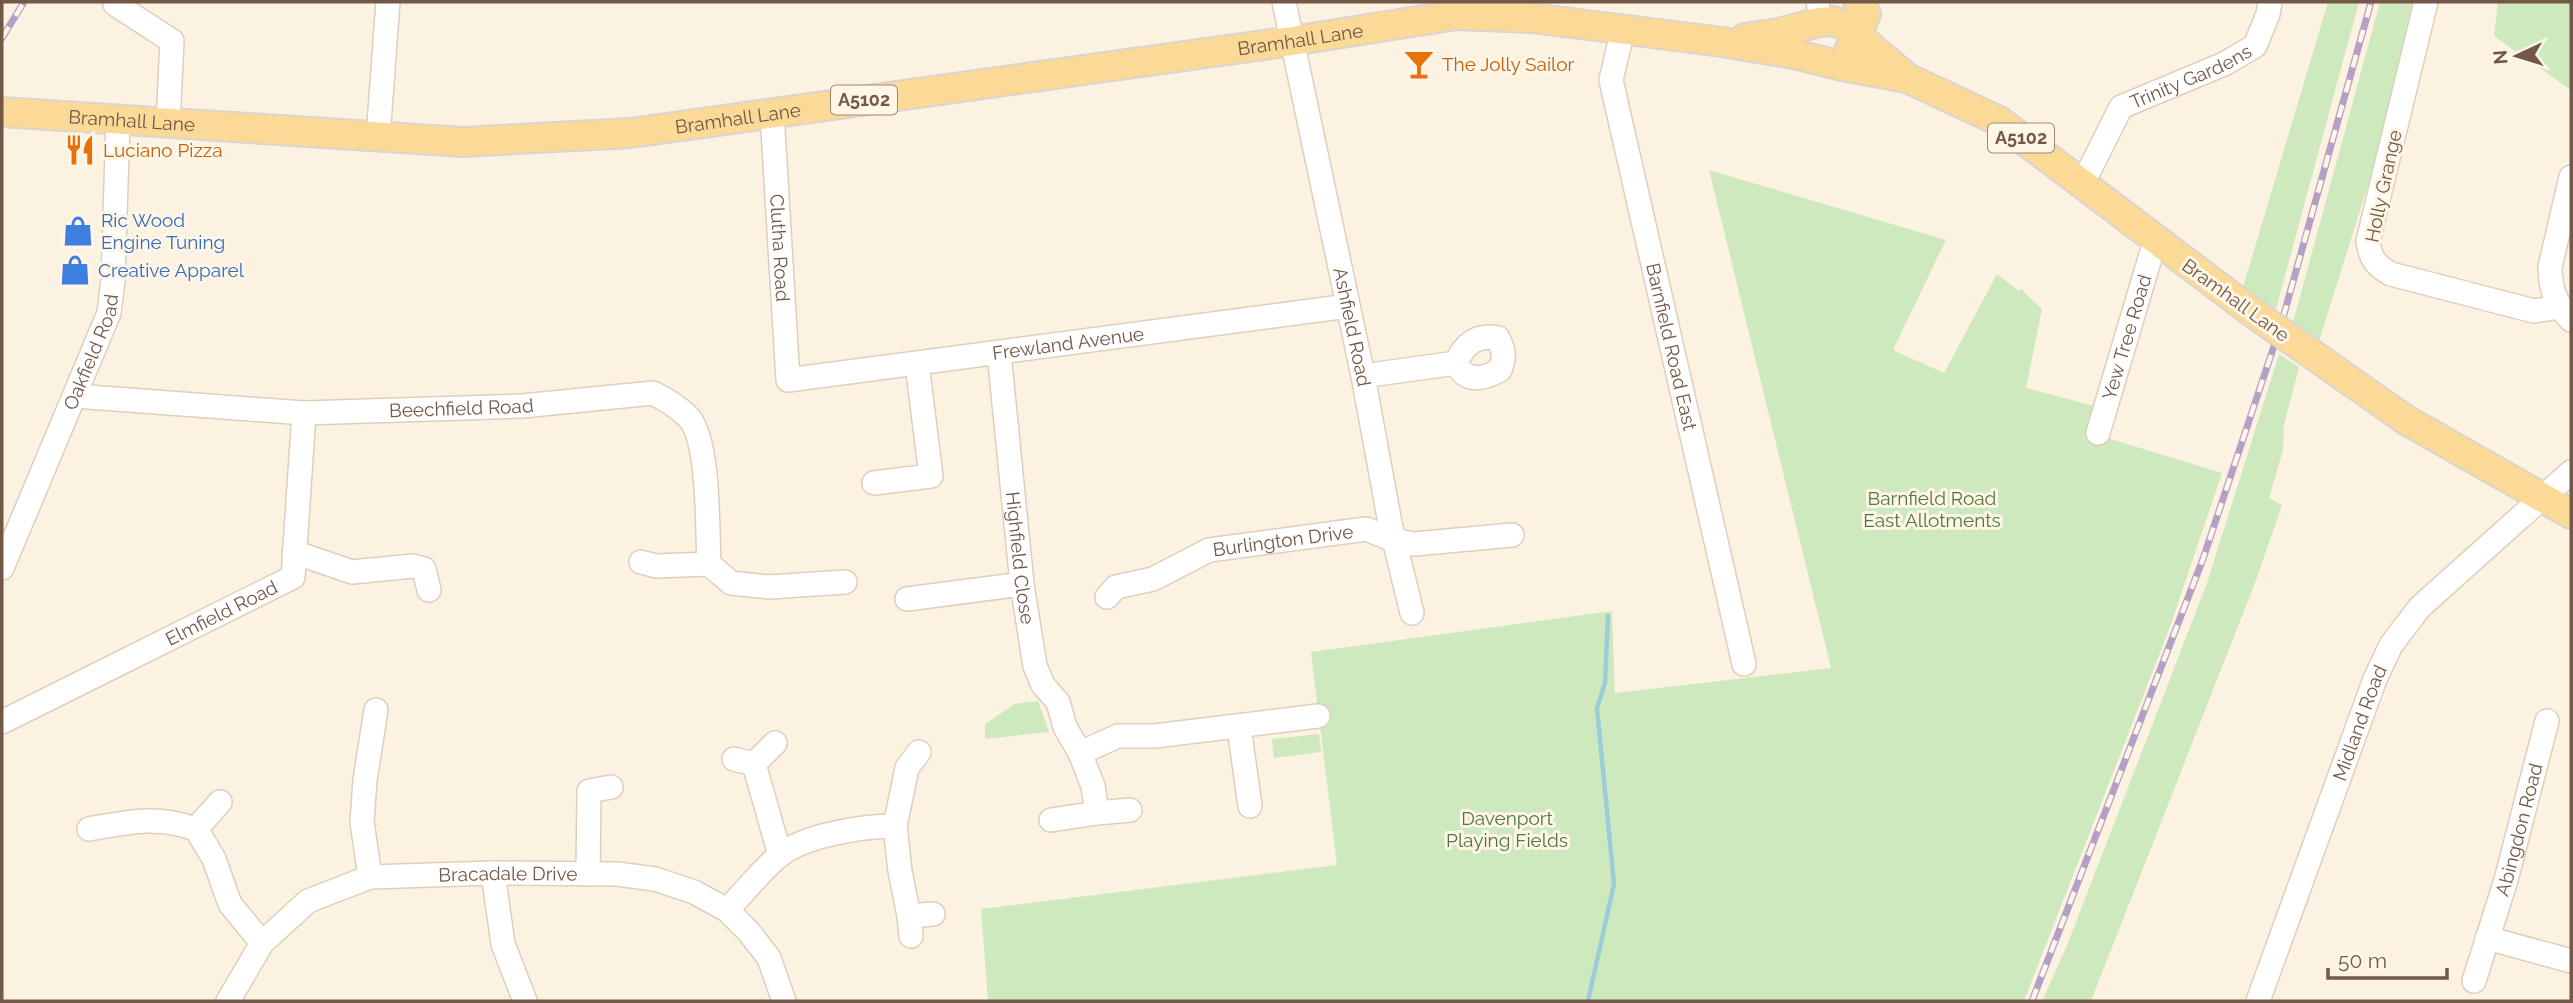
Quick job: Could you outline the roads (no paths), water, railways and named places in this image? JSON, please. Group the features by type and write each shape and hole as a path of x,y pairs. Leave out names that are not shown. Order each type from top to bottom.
{"main road":[{"name":"Bramhall Lane","path":"1721,42 1779,33 1815,8 1833,21 1846,26 1864,13 1907,78"},
{"path":"1815,8 1808,48 1829,63 1864,13"},
{"name":"Bramhall Lane","path":"2,112 50,113 168,124 480,143 631,133 1505,9 1721,42 1907,78 1999,121 2155,241 2406,420 2571,514"}],"street":[{"path":"378,137 388,2"},
{"name":"Ashfield Road","path":"1284,2 1363,376 1394,540 1412,613"},
{"name":"Trinity Gardens","path":"2083,183 2121,107 2224,64 2255,46 2270,2"},
{"name":"Holly Grange","path":"2426,2 2368,241 2369,251 2379,268 2390,274 2535,311 2565,314"},
{"path":"115,4 172,41 168,124"},
{"name":"Barnfield Road East","path":"1623,29 1611,80 1744,664"},
{"name":"Clutha Road","path":"772,113 788,380"},
{"name":"Oakfield Road","path":"2,568 109,313 113,280 118,120"},
{"path":"2565,314 2552,287 2550,267 2571,177"},
{"name":"Yew Tree Road","path":"2098,433 2155,241"},
{"name":"Frewland Avenue","path":"788,380 1348,306"},
{"name":"Highfield Close","path":"999,353 1022,584 1035,666 1043,685 1058,702 1065,727 1080,753 1093,786 1097,813"},
{"path":"1363,376 1456,363"},
{"path":"874,483 931,476 917,364"},
{"name":"Beechfield Road","path":"75,396 304,413 522,406 653,393 670,401 690,419 699,435 703,458 709,564"},
{"name":"Elmfield Road","path":"2,722 293,577 304,413"},
{"name":"Midland Road","path":"2258,1001 2375,679 2391,645 2420,607 2571,472"},
{"name":"Burlington Drive","path":"1107,597 1116,587 1153,579 1209,550 1366,529 1394,540 1414,544 1512,535"},
{"path":"294,552 352,572 413,566 424,569 429,590"},
{"path":"641,562 656,566 709,564 731,583 769,587 845,582"},
{"path":"907,599 1022,584"},
{"path":"370,877 362,822 365,780 376,710"},
{"path":"1080,753 1118,736 1154,736 1318,716"},
{"name":"Abingdon Road","path":"2474,981 2506,880 2547,721"},
{"path":"1240,727 1250,806"},
{"path":"775,743 744,762 780,855"},
{"path":"905,759 895,827 910,926 933,914"},
{"path":"588,873 589,791 611,788"},
{"path":"196,829 220,802"},
{"path":"1051,820 1130,810"},
{"path":"89,829 136,821 172,820 196,829 214,859 230,904 262,943"},
{"path":"727,910 780,855 805,842 855,828 895,827"},
{"path":"492,873 502,944 525,1001"},
{"name":"Bracadale Drive","path":"228,1001 262,943 308,901 370,877 492,873 617,874 655,878 694,892 727,910 748,931 769,958 784,1001"},
{"path":"2487,938 2571,961"}],"waterway":[{"path":"1588,1001 1614,884 1597,708 1605,683 1608,616"}],"railway":[{"path":"2,38 24,2"},
{"path":"2032,1001 2203,559 2281,325 2371,2"}],"place":[{"name":"The Jolly Sailor","path":"1419,64"},
{"name":"Luciano Pizza","path":"80,150"},
{"name":"Ric Wood Engine Tuning","path":"78,231"},
{"name":"Creative Apparel","path":"75,270"}],"park label":[{"name":"Barnfield Road East Allotments","path":"1932,509"},
{"name":"Davenport Playing Fields","path":"1507,829"}]}
